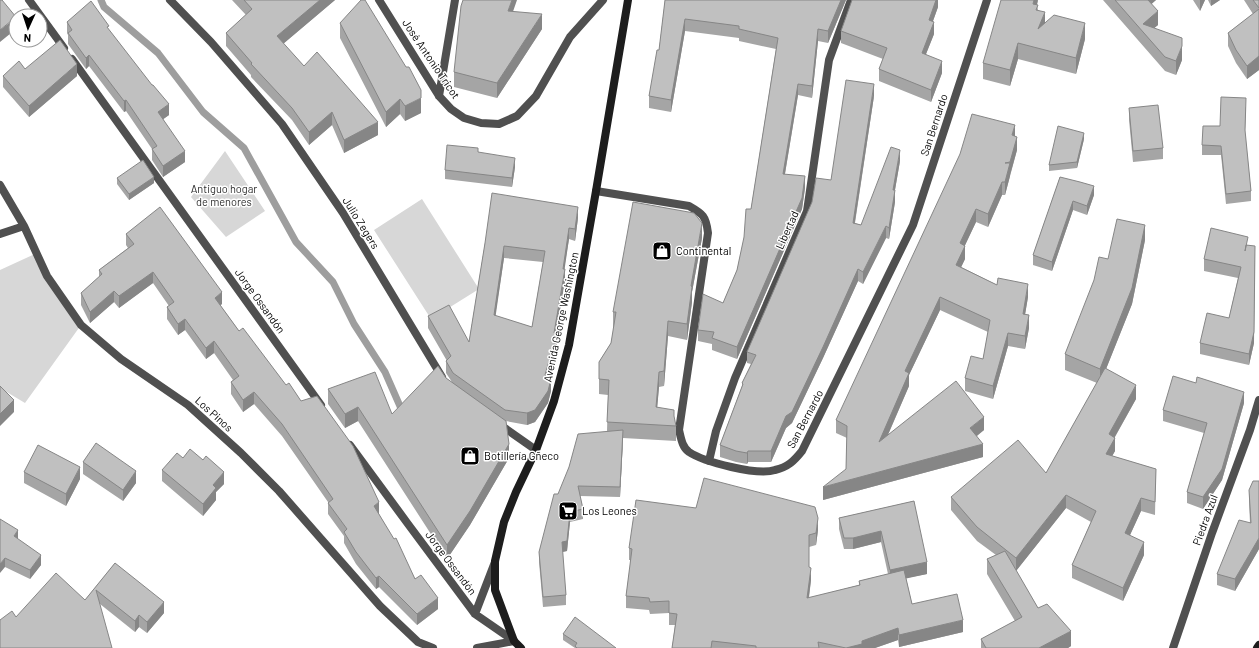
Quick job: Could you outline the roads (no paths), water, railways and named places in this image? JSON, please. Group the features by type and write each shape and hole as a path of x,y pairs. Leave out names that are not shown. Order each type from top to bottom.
{"main road":[{"name":"Avenida George Washington","path":"521,648 514,641 501,611 495,590 495,561 504,522 516,492 536,450 554,400 569,345 628,0"},
{"path":"1256,648 1259,645"}],"street":[{"name":"Jorge Ossandón","path":"29,0 328,414"},
{"name":"Julio Zegers","path":"170,0 211,42 282,124 343,213 445,382"},
{"name":"José Antonio Tricot","path":"379,0 439,96 451,109 464,118 481,123 499,124 517,116 536,96 570,37 603,0"},
{"path":"439,96 455,0"},
{"name":"Libertad","path":"709,461 716,432 735,378 807,211 828,60 851,0"},
{"name":"San Bernardo","path":"596,191 689,206 700,213 707,220 708,233 679,430 682,443 689,452 709,461 761,472 774,471 784,468 793,462 802,451 913,225 987,0"},
{"name":"Los Pinos","path":"0,185 24,226 47,276 81,324 121,359 188,405 235,448 278,491 380,606 418,642 433,648"},
{"path":"0,234 24,226"},
{"name":"Piedra Azul","path":"1173,648 1212,533 1250,430 1259,400"},
{"path":"492,419 536,450"},
{"name":"Jorge Ossandón","path":"347,440 475,614 514,641"},
{"name":"Jorge Ossandón","path":"475,614 495,561"},
{"path":"477,648 514,641"}],"waterway":[{"path":"101,0 104,7 158,53 203,112 244,148 296,242 333,282 354,324 385,372 403,413"}],"place":[{"name":"Continental","path":"662,251"},
{"name":"Botillería Gñeco","path":"470,456"},
{"name":"Los Leones","path":"568,511"}],"park label":[{"name":"Antiguo hogar de menores","path":"224,195"}]}
